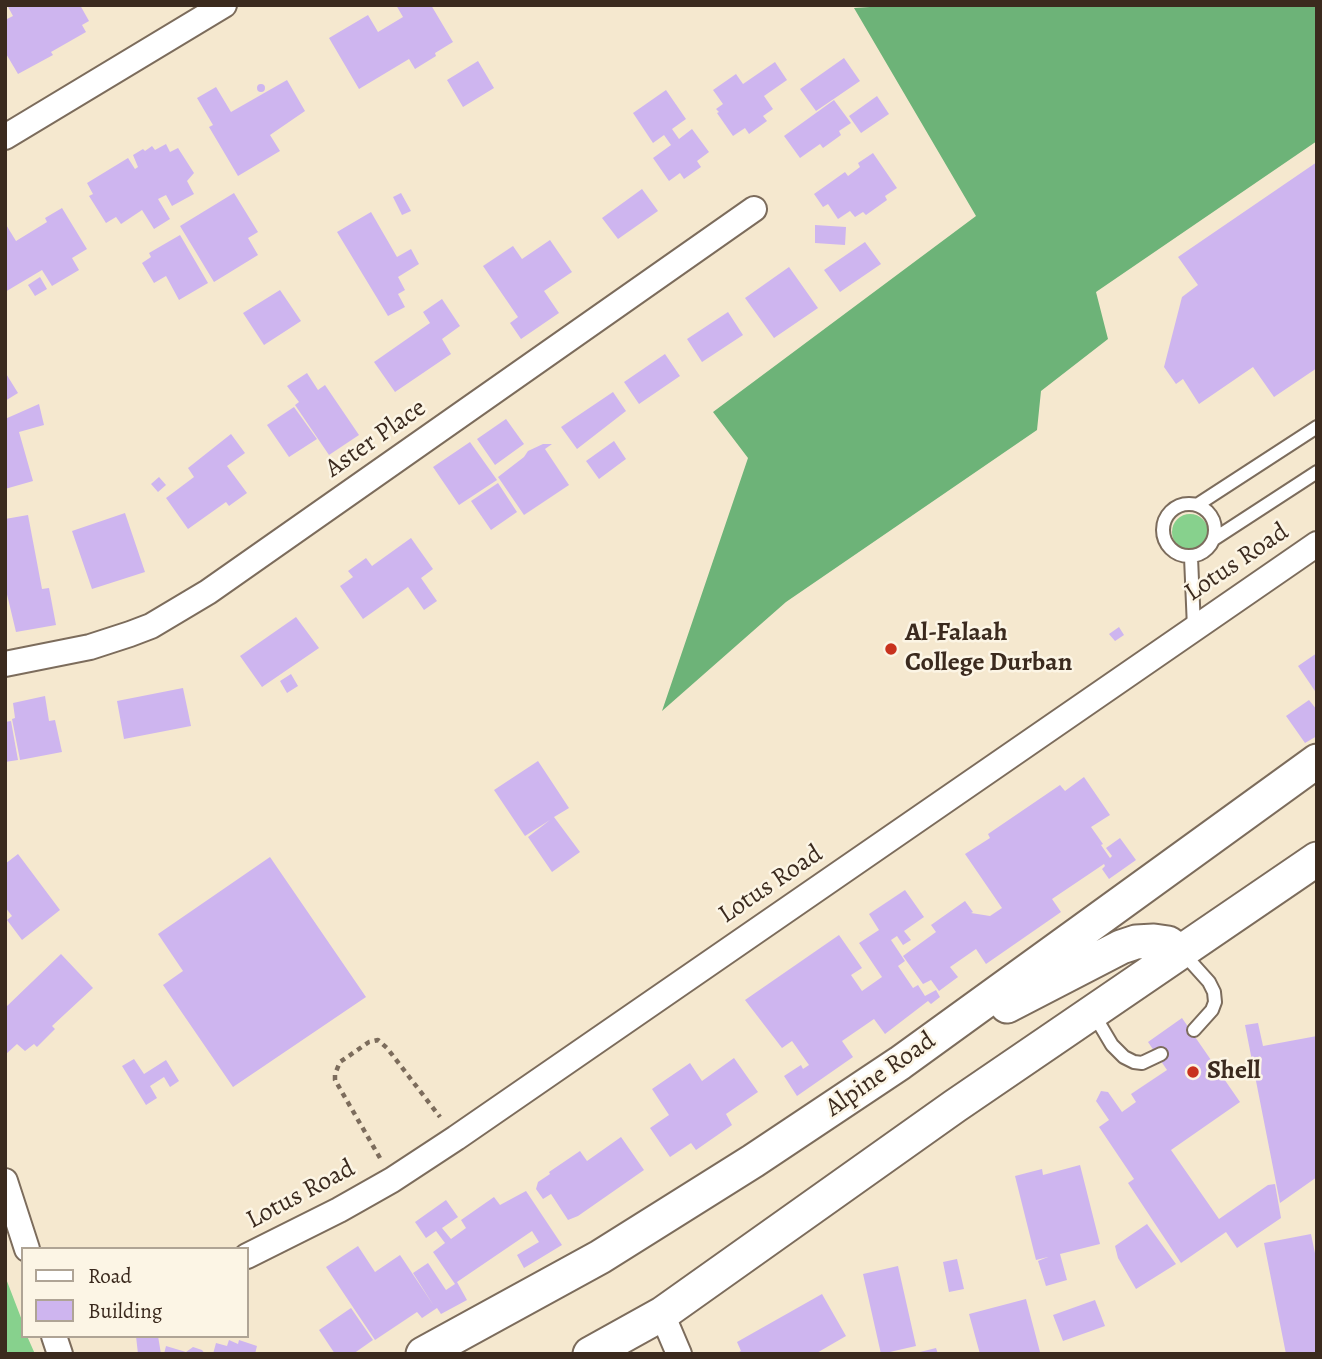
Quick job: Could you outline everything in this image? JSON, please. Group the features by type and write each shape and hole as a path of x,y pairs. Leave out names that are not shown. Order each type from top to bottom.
{"main road":[{"name":"Alpine Road","path":"423,1354 600,1257 753,1161 900,1063 1317,761"},
{"path":"590,1354 662,1314 955,1106 1317,859"},
{"path":"900,1063 1121,947 1136,942 1154,941 1168,943 1181,952"}],"street":[{"path":"5,137 224,5"},
{"name":"Aster Place","path":"5,664 90,647 130,634 150,626 208,592 754,209"},
{"name":"Lotus Road","path":"248,1256 340,1210 456,1138 1317,544"},
{"path":"5,1181 26,1247"},
{"path":"662,1314 679,1354"}],"lane":[{"path":"1197,505 1317,427"},
{"path":"1214,539 1317,472"},
{"path":"1197,505 1213,518 1216,528 1214,539 1209,548 1201,554 1181,556 1172,551 1166,542 1164,522 1169,513 1177,507 1197,505"},
{"path":"1191,557 1194,628"},
{"path":"1181,952 1209,982 1214,992 1212,1010 1194,1030"},
{"path":"1093,1013 1112,1045 1124,1057 1142,1063 1161,1055"}],"path":[{"path":"392,1180 365,1128 335,1080 340,1062 369,1042 378,1040 387,1048 456,1138"}],"green space":[{"path":"901,5 1317,5 1317,141 1096,292 1108,339 1041,391 1037,430 786,602 662,711 748,458 713,412 976,216 854,8"},
{"path":"1190,514 1202,520 1208,532 1202,544 1190,550 1178,544 1172,532 1178,520"},
{"path":"5,1276 21,1318 21,1338 28,1338 35,1354 5,1354"}],"building":[{"path":"7,5 80,5 89,21 82,25 86,32 51,52 53,55 18,74 5,52 5,20 13,16"},
{"path":"396,5 431,5 453,42 415,69 409,59 359,89 329,38 368,15 378,32 403,17"},
{"path":"844,58 860,81 816,111 800,89"},
{"path":"478,61 494,88 463,107 447,80"},
{"path":"775,62 787,80 764,96 773,109 763,116 767,121 749,134 745,128 733,136 717,113 719,112 716,109 723,104 713,90 736,74 743,84"},
{"path":"287,80 305,111 270,135 280,151 238,176 209,127 213,125 197,98 216,87 231,112"},
{"path":"261,84 265,88 261,92 257,88"},
{"path":"666,90 686,119 672,129 679,139 692,129 709,152 697,161 701,167 684,179 680,173 669,181 653,158 671,145 664,135 653,143 633,113"},
{"path":"877,96 889,114 861,133 849,116"},
{"path":"834,100 851,123 839,131 841,135 823,148 820,144 800,158 784,136"},
{"path":"166,144 170,152 178,148 194,173 187,181 194,194 172,206 166,195 158,199 170,219 154,229 142,210 121,224 116,217 106,223 89,196 93,194 87,183 128,158 135,169 138,167 133,155 152,146 155,150"},
{"path":"873,153 897,188 885,196 887,200 866,215 863,212 855,217 850,211 838,219 828,204 823,207 814,194 845,172 848,176 860,167 858,163"},
{"path":"1317,162 1317,368 1274,397 1253,367 1199,404 1183,379 1176,384 1164,367 1182,297 1198,285 1178,257"},
{"path":"642,189 658,211 618,239 602,218"},
{"path":"234,193 258,232 248,238 258,255 214,282 180,226"},
{"path":"401,193 411,211 402,215 393,197"},
{"path":"62,208 87,249 72,258 79,270 52,286 42,270 5,292 5,223 16,241 47,222 45,218"},
{"path":"371,212 397,257 411,249 419,264 398,277 405,290 398,294 405,307 388,316 337,232"},
{"path":"815,225 846,227 845,245 815,243"},
{"path":"180,235 208,283 179,300 166,276 154,283 142,263 151,257 149,253"},
{"path":"550,240 572,272 544,291 559,313 521,339 510,323 518,317 483,266 513,246 522,259"},
{"path":"865,242 881,264 840,292 824,270"},
{"path":"789,267 818,308 774,338 745,298"},
{"path":"40,277 47,289 35,296 28,285"},
{"path":"280,290 301,321 264,345 243,313"},
{"path":"442,299 460,326 442,339 451,354 395,392 374,362 430,323 423,312"},
{"path":"728,312 743,335 702,362 687,339"},
{"path":"665,354 680,376 639,404 624,382"},
{"path":"5,372 18,393 5,401"},
{"path":"307,373 318,390 325,385 359,435 329,455 295,405 299,402 287,386"},
{"path":"613,392 626,411 577,449 561,427"},
{"path":"39,404 44,425 19,432 33,481 5,489 5,419"},
{"path":"294,407 317,439 289,457 267,425"},
{"path":"506,419 524,444 495,465 477,439"},
{"path":"231,434 245,453 227,466 247,493 229,506 226,502 188,529 166,498 194,477 188,468"},
{"path":"614,441 626,459 599,479 586,461"},
{"path":"470,442 497,480 459,505 433,467"},
{"path":"543,444 552,444 545,449 569,485 524,515 498,477 528,451"},
{"path":"159,477 166,485 158,492 151,484"},
{"path":"498,483 517,512 491,530 471,501"},
{"path":"125,513 145,572 92,589 72,531"},
{"path":"28,515 42,589 49,588 56,625 16,632 5,586 5,519"},
{"path":"411,538 433,569 421,578 437,601 424,610 408,587 363,619 340,586 353,577 348,571 366,558 372,566"},
{"path":"296,617 319,648 262,687 240,656"},
{"path":"1119,627 1124,635 1115,641 1109,634"},
{"path":"1317,653 1317,694 1298,666"},
{"path":"291,674 298,686 287,693 280,681"},
{"path":"183,688 191,726 124,739 117,701"},
{"path":"45,696 49,721 55,720 62,752 20,760 12,719 15,718 13,703"},
{"path":"1309,700 1317,710 1317,736 1305,743 1286,716"},
{"path":"11,721 18,760 5,762 5,722"},
{"path":"538,761 569,808 554,817 580,852 552,872 528,837 550,820 525,836 494,790"},
{"path":"1084,777 1110,815 1091,827 1103,844 1101,845 1110,858 1112,856 1106,848 1120,838 1136,860 1109,879 1102,869 1104,864 1052,899 1061,912 986,964 976,949 950,967 958,977 939,991 931,980 923,984 903,956 936,932 931,925 965,901 973,912 971,913 990,916 1002,908 965,854 990,838 988,834 1060,785 1065,791"},
{"path":"18,854 60,910 22,940 7,920 12,916 5,907 5,864"},
{"path":"270,857 366,997 233,1087 163,985 183,971 158,934"},
{"path":"905,890 924,917 904,931 911,940 903,945 897,936 891,940 905,961 898,966 913,988 918,985 925,996 936,990 940,997 931,1004 928,1001 885,1034 874,1019 842,1041 853,1057 797,1096 784,1076 801,1065 803,1069 809,1065 792,1041 782,1048 745,1000 839,935 862,968 851,975 862,991 882,977 859,943 879,930 869,914"},
{"path":"61,954 93,988 52,1026 55,1029 37,1047 34,1044 25,1051 17,1044 5,1055 5,1008"},
{"path":"1182,1018 1240,1102 1171,1150 1219,1219 1268,1185 1275,1184 1281,1218 1237,1248 1226,1232 1181,1263 1128,1183 1134,1179 1099,1127 1109,1120 1096,1101 1101,1091 1108,1092 1122,1112 1136,1102 1131,1094 1167,1070 1148,1042"},
{"path":"1258,1023 1263,1046 1317,1036 1317,1177 1280,1203 1245,1025"},
{"path":"734,1058 758,1092 726,1114 732,1125 696,1150 691,1143 670,1157 650,1128 669,1115 652,1089 690,1063 702,1081"},
{"path":"134,1059 144,1074 166,1060 179,1081 170,1087 164,1077 150,1086 157,1098 146,1105 122,1066"},
{"path":"621,1137 644,1170 578,1216 568,1220 551,1194 543,1199 536,1189 538,1182 550,1174 549,1172 580,1151 587,1161"},
{"path":"1080,1165 1100,1244 1060,1254 1067,1280 1046,1286 1038,1261 1048,1257 1036,1260 1015,1176 1042,1169 1043,1175"},
{"path":"526,1191 562,1245 524,1268 517,1255 539,1242 532,1231 457,1282 467,1300 441,1314 437,1308 422,1318 417,1312 375,1340 326,1267 358,1246 375,1272 400,1255 434,1306 413,1273 428,1263 446,1290 455,1284 433,1252 445,1243 436,1231 426,1238 415,1222 446,1200 458,1217 442,1228 451,1239 466,1228 461,1220 494,1197 500,1205"},
{"path":"1147,1224 1176,1264 1136,1289 1118,1258 1115,1246"},
{"path":"1311,1234 1317,1263 1317,1354 1286,1354 1264,1243"},
{"path":"957,1259 964,1289 949,1292 943,1262"},
{"path":"898,1266 916,1346 881,1354 863,1274"},
{"path":"822,1294 846,1336 815,1354 735,1354 741,1351 737,1342"},
{"path":"1026,1299 1040,1352 980,1354 969,1314"},
{"path":"1095,1300 1105,1326 1063,1341 1053,1315"},
{"path":"351,1308 373,1340 353,1354 335,1354 319,1330"},
{"path":"136,1338 158,1338 161,1354 138,1354"},
{"path":"229,1340 257,1346 255,1354 213,1354 216,1343 227,1346"},
{"path":"166,1346 186,1352 193,1347 205,1354 164,1354"},
{"path":"936,1348 938,1354 916,1354 916,1353"}],"place":[{"name":"Al-Falaah College Durban","path":"891,649"},
{"name":"Shell","path":"1193,1072"}]}
